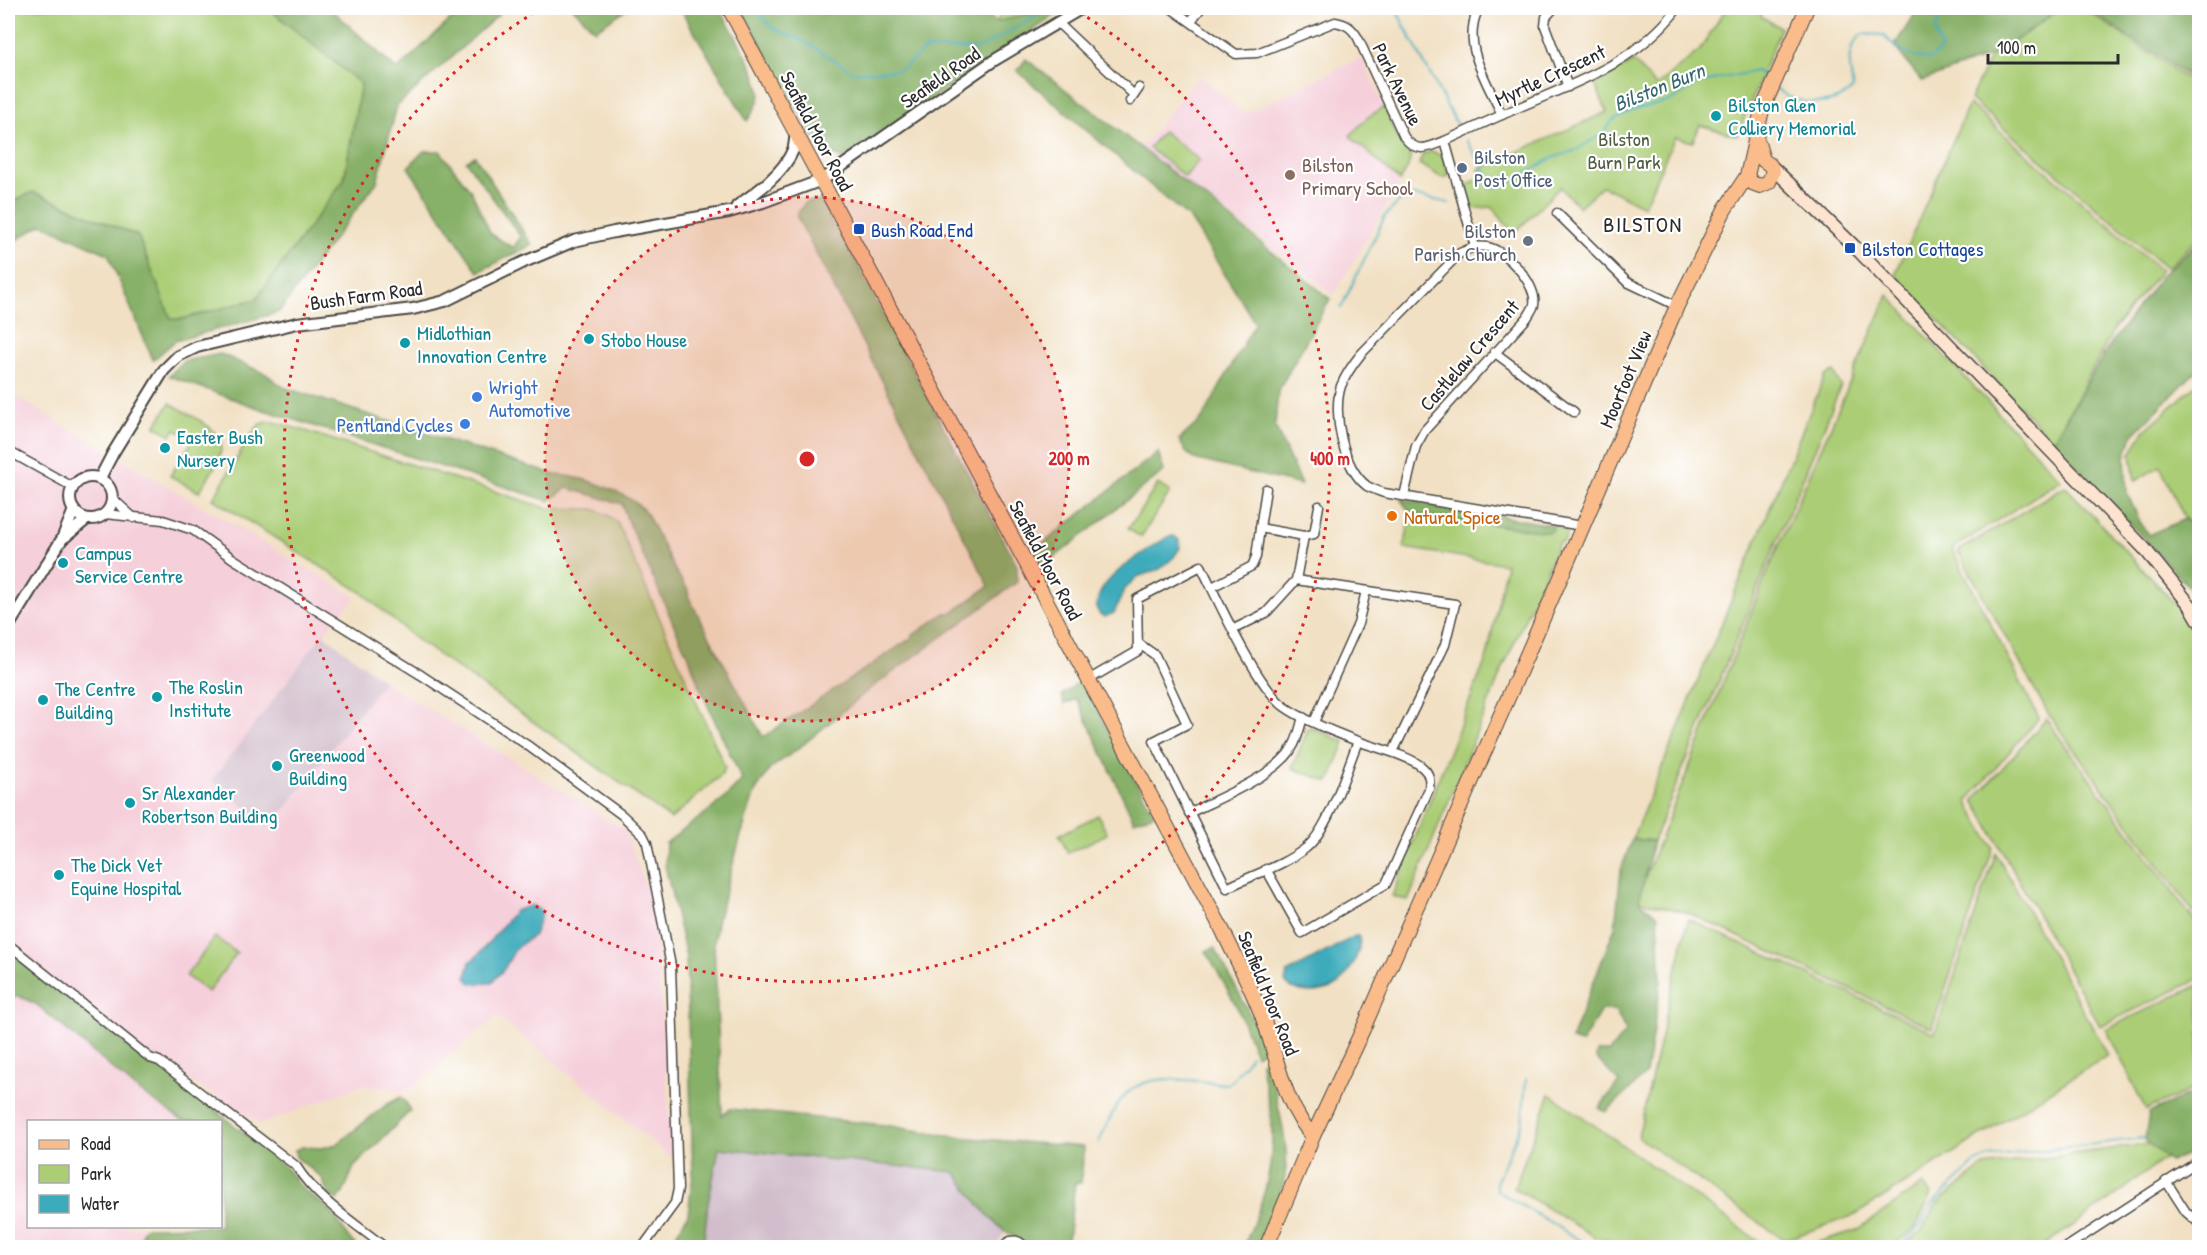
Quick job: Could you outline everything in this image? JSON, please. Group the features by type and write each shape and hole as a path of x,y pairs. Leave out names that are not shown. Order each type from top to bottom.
{"main road":[{"name":"Seafield Moor Road","path":"729,8 1223,931 1263,1018 1293,1107 1313,1136"},
{"path":"1755,177 1755,133 1762,110 1807,8"},
{"path":"1755,133 1767,163 1773,171 1755,177"},
{"name":"Moorfoot View","path":"1266,1248 1313,1136 1363,1029 1561,578 1677,306 1716,226 1732,199 1755,177 1757,159 1767,163"},
{"path":"1767,163 1860,252 2144,548 2190,605 2199,622"},
{"path":"1755,177 1794,189"}],"street":[{"name":"Seafield Road","path":"822,180 993,62 1082,8"},
{"path":"1191,21 1201,8"},
{"path":"1479,8 1473,18 1471,33 1473,50 1502,115"},
{"path":"1554,8 1546,17 1545,26 1568,87"},
{"name":"Myrtle Crescent","path":"1419,148 1428,148 1592,77 1622,60 1667,23 1678,8"},
{"name":"Park Avenue","path":"1172,9 1236,54 1257,53 1335,22 1345,24 1353,29 1358,38 1404,137 1411,145 1419,148"},
{"path":"1057,22 1134,94"},
{"name":"Bush Farm Road","path":"729,212 756,193 778,171 793,149 796,131"},
{"path":"1445,141 1474,247 1460,253 1360,354 1348,371 1340,388 1337,409 1346,453 1357,475 1367,486 1384,493 1582,526"},
{"name":"Bush Farm Road","path":"100,478 164,370 178,356 197,347 297,323 424,306 445,301 524,262 574,241 729,212 822,180"},
{"path":"1557,213 1627,282 1677,306"},
{"name":"Castlelaw Crescent","path":"1404,496 1416,446 1425,430 1527,318 1534,306 1531,285 1500,250 1485,246 1474,247"},
{"path":"1494,352 1574,412"},
{"path":"8,451 73,487"},
{"path":"62,539 87,519 99,517 109,509 112,498 110,489 100,478 82,478 73,487 70,500 74,510 87,519"},
{"path":"1212,587 1252,566 1256,557 1266,489"},
{"path":"112,498 134,518"},
{"path":"1260,528 1310,536 1314,534 1319,506"},
{"path":"8,627 62,539 74,510"},
{"path":"105,514 163,520 193,530 232,558 421,675 527,745 622,815 644,835 671,966 678,1189 675,1203 642,1248"},
{"path":"1233,629 1266,613 1296,580 1304,536"},
{"path":"1088,680 1138,651 1137,599 1201,566 1233,629 1266,686 1284,706 1303,717 1358,741 1393,752 1423,767 1430,778 1429,789 1386,884 1302,933 1266,869"},
{"path":"1296,580 1455,604 1445,645 1393,752"},
{"path":"1314,722 1358,624 1366,591"},
{"path":"1138,643 1155,655 1187,724 1154,741 1227,888 1304,850 1315,839 1325,823 1358,741"},
{"path":"1189,813 1239,789 1278,764 1293,748 1303,717"},
{"path":"8,944 150,1058 159,1061 296,1166 304,1180 316,1191 386,1248"},
{"path":"2065,1248 2199,1160"},
{"path":"2166,1181 2187,1212 2199,1224"},
{"path":"1002,1248 1006,1242 1014,1240 1020,1241 1025,1248"}],"shaded area":[{"name":"Bilston Primary School","path":"1362,57 1397,136 1413,151 1407,169 1334,295 1141,148 1199,75 1245,114"},
{"path":"8,392 356,597 323,634 211,781 271,827 384,681 625,830 654,909 672,1158 497,1016 407,1092 362,1085 261,1124 141,1052 8,963"},
{"path":"323,634 384,681 271,827 211,781"},
{"path":"18,996 43,1009 135,1088 182,1120 27,1120 27,1228 145,1228 138,1247 17,1247 8,1230 8,1005 11,998"},
{"path":"719,1148 955,1172 984,1211 1005,1232 995,1247 703,1248 708,1203"},
{"path":"190,1233 197,1247 165,1248 178,1234"}],"green space":[{"path":"8,8 268,8 361,83 344,180 256,300 171,320 138,236 33,192 8,204"},
{"path":"268,8 330,8 397,70 463,8 506,8 397,106 377,182 279,312 175,341 153,360 108,254 42,224 8,245 8,204 33,192 138,236 171,319 182,319 256,299 344,180 361,84"},
{"path":"573,8 628,8 595,30"},
{"path":"680,8 719,8 737,38 759,86 758,102 747,121"},
{"path":"741,8 761,8 765,13 796,8 828,14 841,8 980,8 996,22 1049,9 1054,16 843,159 820,149"},
{"path":"1005,8 1061,8 1063,11 1054,16 1049,9 996,22"},
{"name":"Bilston Burn Park","path":"1726,8 1760,8 1762,17 1781,28 1737,136 1700,125 1693,142 1675,137 1644,206 1602,186 1579,207 1560,187 1514,234 1492,207 1471,209 1464,186 1481,178 1479,169 1607,112 1595,84 1633,61 1656,86 1700,50"},
{"path":"1919,8 2061,8 1998,53 1922,81 1894,46"},
{"path":"2057,8 2083,8 2199,87 2199,237 2167,268 1970,99 1993,52"},
{"path":"2086,8 2196,8 2199,10 2199,83"},
{"path":"1026,59 1208,200 1330,299 1278,391 1275,426 1301,485 1194,459 1186,452 1179,440 1202,419 1255,323 1191,220 1017,71"},
{"path":"1969,104 2161,270 2116,326 2053,441 1895,275"},
{"path":"1384,107 1397,136 1413,151 1400,181 1350,136 1368,117"},
{"path":"1163,131 1199,160 1185,177 1149,148"},
{"path":"424,151 440,151 471,191 491,234 513,248 521,237 466,161 475,156 532,245 478,272 408,167"},
{"path":"1431,151 1443,156 1449,176 1442,178 1419,164 1423,154"},
{"path":"823,200 1017,566 1017,582 870,689 770,769 755,792 717,922 714,943 722,1115 730,1109 884,1125 957,1137 1084,1147 1081,1183 1075,1183 1067,1247 1033,1247 1005,1232 984,1211 955,1172 719,1148 708,1203 703,1247 669,1247 688,1214 693,1174 686,956 665,865 666,843 723,800 742,780 622,504 567,488 549,501 261,409 169,376 184,361 221,354 266,374 283,387 555,475 591,482 630,499 647,514 763,737 945,613 951,613 989,586 796,215 806,202"},
{"path":"2199,241 2199,368 2132,436 2125,457 2127,493 2148,535 2185,519 2199,535 2199,604 2189,587 2053,441 2107,349 2161,276"},
{"path":"1888,295 2061,480 1952,549 2039,718 1967,801 1993,848 1932,1028 1689,913 1636,900 1766,575"},
{"path":"1834,372 1841,386 1653,841 1632,839 1825,376"},
{"path":"2199,382 2199,535 2185,519 2160,466 2135,481 2131,454 2144,431"},
{"path":"170,403 210,428 220,441 221,449 218,460 199,492 170,476 193,440 175,429 171,435 155,426"},
{"path":"268,422 305,431 547,508 593,509 608,515 617,522 725,767 722,774 671,819 413,637 360,591 213,499 252,433 260,424"},
{"path":"1158,452 1164,471 1055,557 1043,579 1030,554"},
{"path":"1158,484 1170,492 1141,537 1128,529"},
{"path":"2065,486 2177,606 2199,645 2199,920 2049,715 1958,551"},
{"path":"1401,500 1551,525 1553,529 1549,532 1411,514"},
{"path":"1411,514 1549,532 1551,525 1565,528 1567,531 1565,541 1558,544 1500,675 1408,901 1392,896 1487,657 1506,564 1404,548"},
{"path":"1081,681 1154,814 1134,821 1077,699 1064,704 1062,695"},
{"path":"2046,719 2199,927 2199,979 2100,1026 1974,800"},
{"path":"1309,727 1345,742 1329,782 1292,768"},
{"path":"1098,815 1107,834 1068,853 1059,835"},
{"path":"1632,839 1653,841 1639,901 1658,916 1661,981 1646,1074 1606,1112 1599,1108 1619,1082 1596,1058 1597,1052 1609,1052 1626,1031 1615,1010 1601,1010 1582,1043 1571,1040 1615,927 1621,870"},
{"path":"1996,853 2108,1055 1855,1215 1784,1240 1638,1137 1688,919 1935,1033"},
{"path":"215,937 237,953 208,992 186,976"},
{"path":"1215,948 1255,1024 1264,1050 1256,1055 1237,1007 1206,951"},
{"path":"8,949 148,1062 165,1071 278,1160 303,1189 329,1209 358,1247 197,1247 190,1233 178,1234 165,1247 138,1247 145,1228 222,1228 222,1120 182,1120 135,1088 36,1004 18,996 11,998 8,1005"},
{"path":"2199,985 2199,1086 2146,1110 2106,1029"},
{"path":"1267,1059 1285,1139 1285,1175 1274,1213 1259,1247 1243,1248 1257,1216 1270,1169 1271,1117 1261,1062"},
{"path":"2199,1090 2199,1148 2170,1162 2145,1140 2149,1113"},
{"path":"1550,1094 1767,1247 1634,1247 1595,1237 1514,1188"},
{"path":"401,1097 410,1111 354,1167 343,1193 337,1200 328,1194 322,1178 296,1157 295,1150 302,1147 321,1148 337,1144 386,1105"},
{"path":"2155,1143 2165,1158 2041,1247 1901,1248 1921,1231 1937,1203 1984,1166"},
{"path":"1923,1184 1931,1194 1916,1227 1892,1247 1803,1247 1857,1230"}],"water":[{"path":"1174,536 1179,540 1180,548 1174,557 1160,569 1137,577 1125,589 1114,613 1105,617 1099,614 1097,603 1101,591 1109,580 1146,551 1167,537"},
{"path":"532,905 542,912 534,935 516,948 504,969 491,983 472,984 466,978 470,962 515,911"},
{"path":"1355,936 1359,936 1360,942 1353,964 1344,978 1333,987 1321,991 1305,992 1288,986 1285,982 1287,973"}],"waterway":[{"path":"753,8 773,28 809,44 853,72 900,70 926,49 978,49 1050,8"},
{"path":"1395,8 1458,127"},
{"name":"Bilston Burn","path":"1777,89 1795,99 1816,103 1845,95 1853,88 1850,52 1862,34 1883,35 1904,52 1930,59 1941,50 1935,29 1940,18 1961,8"},
{"name":"Bilston Burn","path":"1490,188 1510,183 1552,158 1574,151 1603,134 1613,120 1633,110 1670,101 1698,83 1757,71 1768,81"},
{"path":"1466,140 1489,177 1499,185"},
{"path":"1341,308 1385,216 1401,200 1416,196 1449,203"},
{"path":"1099,1142 1118,1104 1137,1086 1175,1079 1227,1084 1233,1080 1251,1055"},
{"path":"1526,1079 1522,1123 1496,1183 1496,1190 1588,1245 1599,1248"},
{"path":"1898,1248 1920,1226 1931,1205 1974,1164 1988,1157 2144,1138"}],"place":[{"name":"Bilston Glen Colliery Memorial","path":"1716,116"},
{"name":"Bilston Post Office","path":"1462,168"},
{"name":"Bilston Primary School","path":"1290,175"},
{"name":"Bush Road End","path":"859,229"},
{"name":"Bilston Parish Church","path":"1528,241"},
{"name":"Bilston Cottages","path":"1850,248"},
{"name":"Stobo House","path":"589,339"},
{"name":"Midlothian Innovation Centre","path":"405,343"},
{"name":"Wright Automotive","path":"477,397"},
{"name":"Pentland Cycles","path":"465,424"},
{"name":"Easter Bush Nursery","path":"165,448"},
{"name":"Natural Spice","path":"1392,516"},
{"name":"Campus Service Centre","path":"63,563"},
{"name":"The Roslin Institute","path":"157,697"},
{"name":"The Centre Building","path":"43,700"},
{"name":"Greenwood Building","path":"277,766"},
{"name":"Sr Alexander Robertson Building","path":"130,803"},
{"name":"The Dick Vet Equine Hospital","path":"59,875"}],"district":[{"name":"BILSTON","path":"1643,224"}]}
